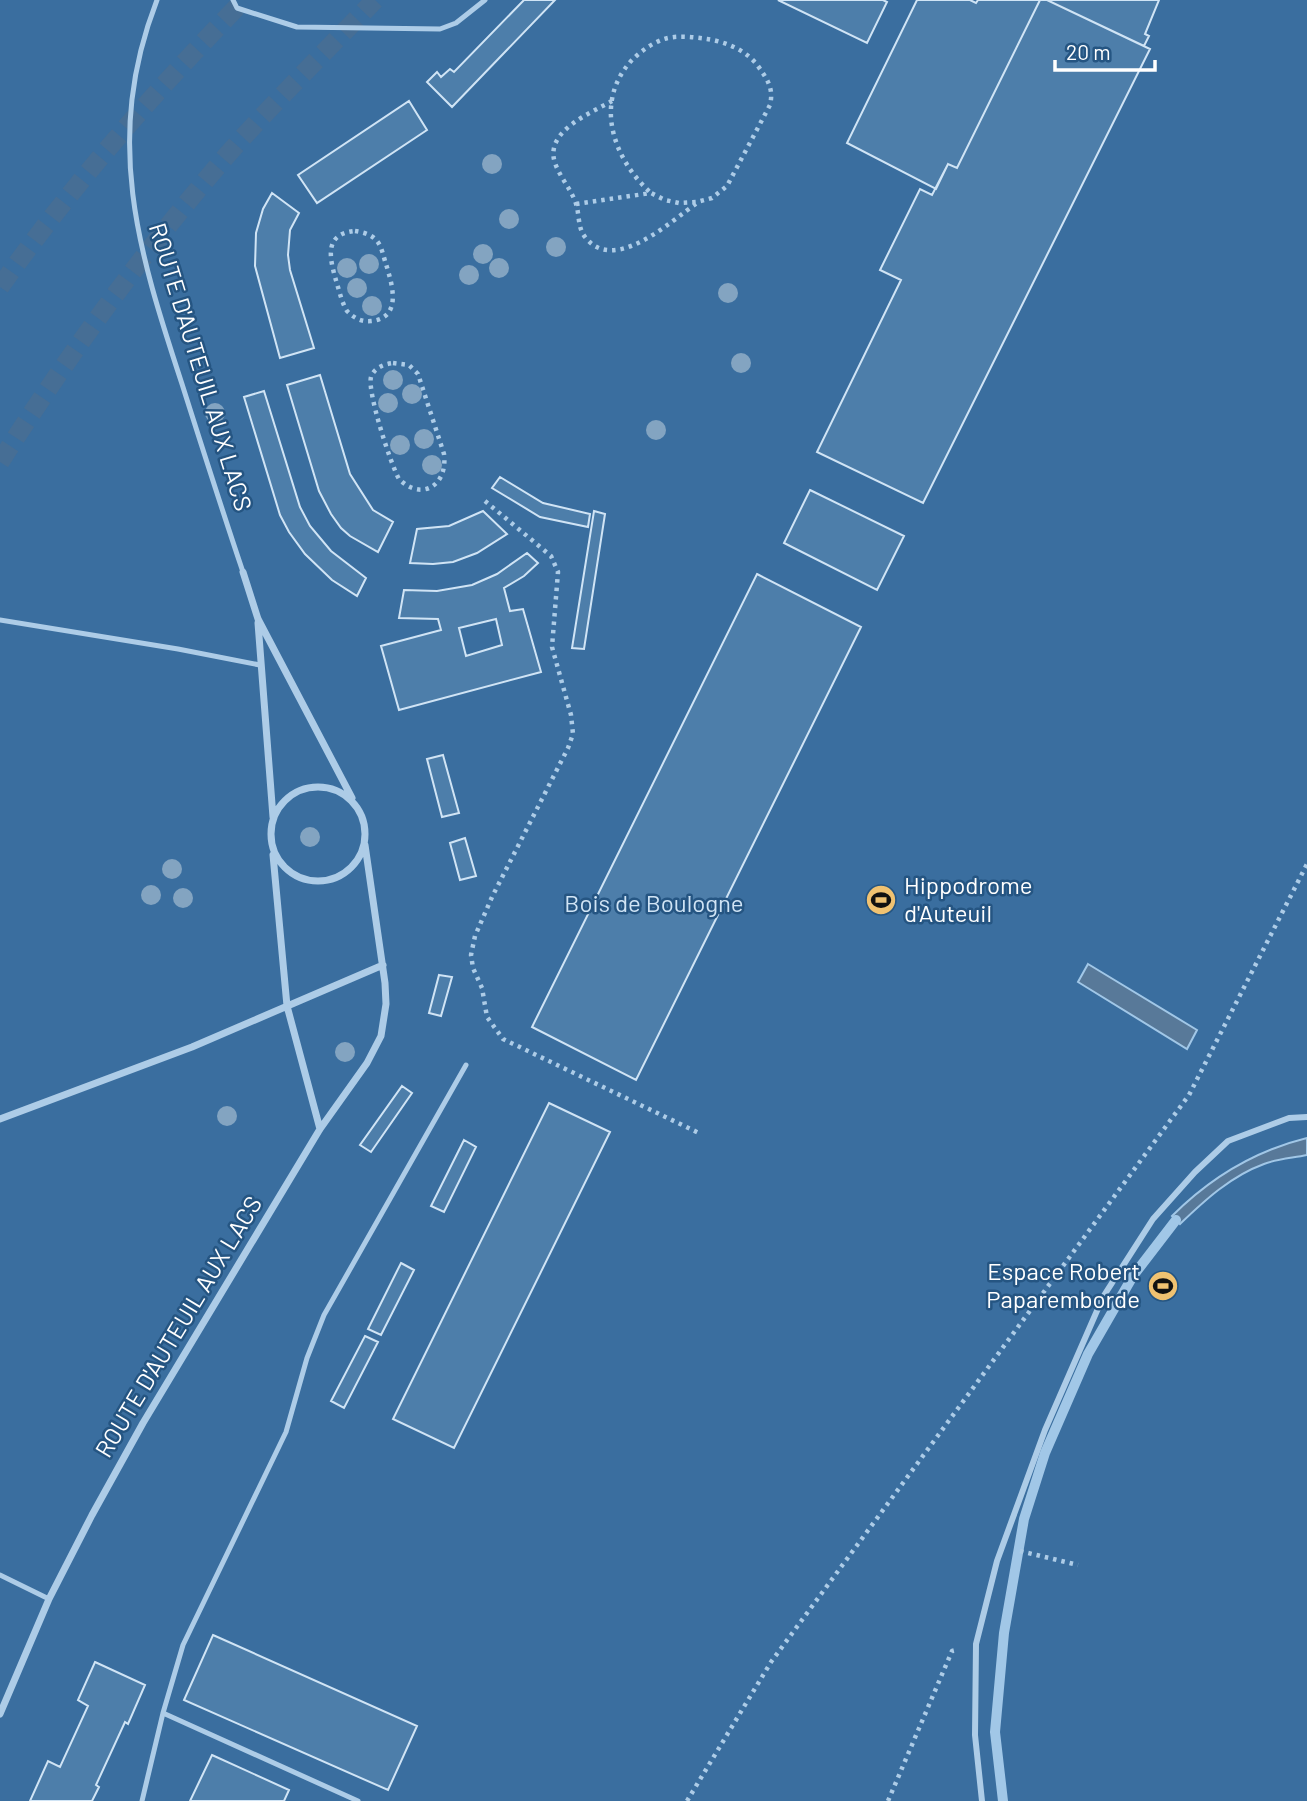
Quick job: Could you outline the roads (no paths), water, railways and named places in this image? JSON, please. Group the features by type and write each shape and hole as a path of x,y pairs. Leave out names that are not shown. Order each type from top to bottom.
{"street":[{"name":"ROUTE D'AUTEUIL AUX LACS","path":"243,572 258,619"},
{"path":"258,619 273,818 271,833 287,1006 320,1129"},
{"path":"258,619 364,822 365,845 359,859 349,871 335,879 320,882 305,880 291,873 280,862 273,849"},
{"path":"273,818 281,804 294,793 309,788 325,787 341,792 354,802"},
{"name":"ROUTE D'AUTEUIL AUX LACS","path":"0,1714 49,1599 143,1423 320,1129 367,1063 381,1036 386,1004 383,965 365,845"},
{"path":"0,1119 192,1047 383,965"},
{"path":"982,1801 975,1735 976,1644 1002,1547 1045,1430 1102,1297 1153,1219 1195,1172 1228,1141 1289,1118 1307,1117"}],"lane":[{"name":"ROUTE D'AUTEUIL AUX LACS","path":"157,0 140,50 133,88 128,165 133,209 164,331 243,572"},
{"path":"233,0 237,8 297,27 440,29 456,23 485,0"},
{"path":"0,620 260,665"},
{"path":"142,1801 163,1713 184,1645 286,1432 307,1358 324,1315 466,1065"},
{"path":"0,1575 49,1599"},
{"path":"163,1713 358,1801"}],"waterway":[{"path":"1003,1801 995,1732 1004,1633 1024,1519 1045,1453 1088,1354 1133,1276 1176,1220"}],"tunnel":[{"path":"0,287 116,139 244,0"},
{"path":"0,462 80,343 197,191 282,95 375,0"}],"place":[{"name":"Hippodrome d'Auteuil","path":"881,900"},
{"name":"Espace Robert Paparemborde","path":"1163,1286"}],"park label":[{"name":"Bois de Boulogne","path":"654,904"}]}
